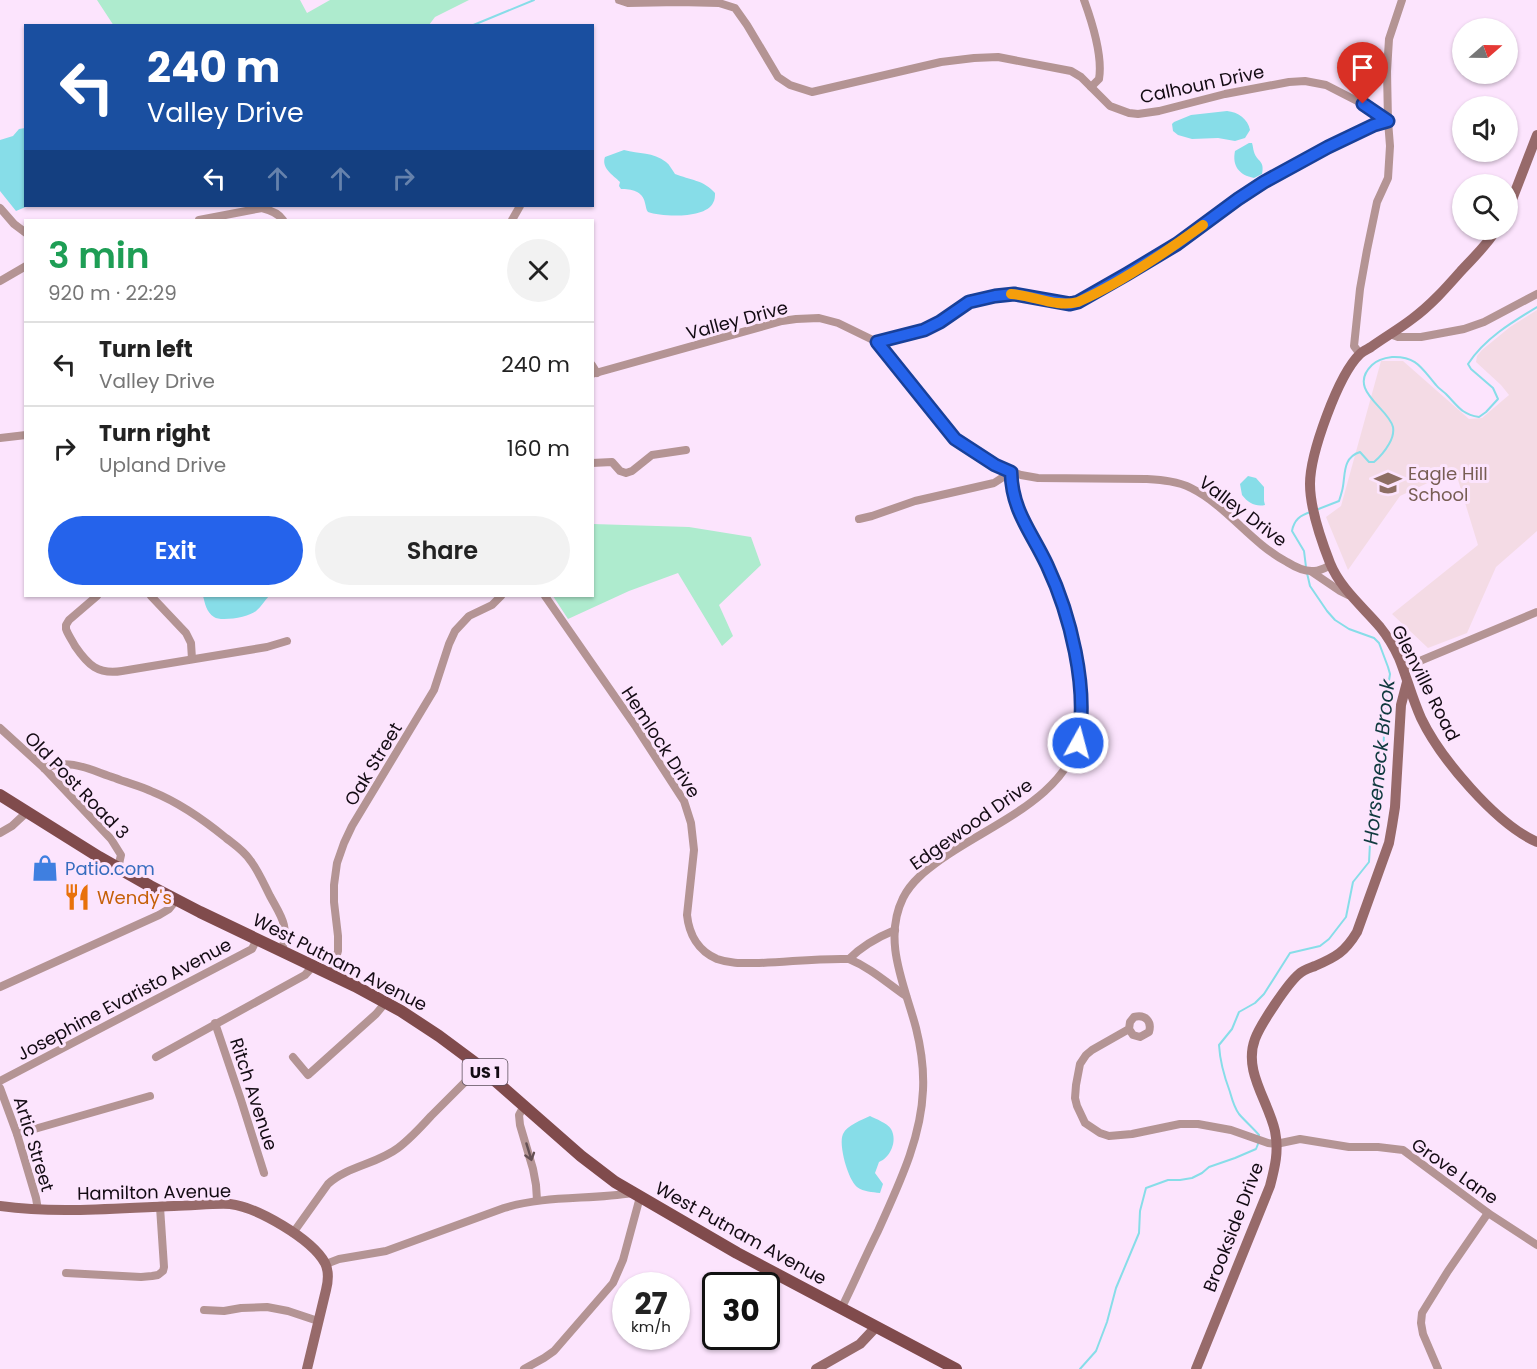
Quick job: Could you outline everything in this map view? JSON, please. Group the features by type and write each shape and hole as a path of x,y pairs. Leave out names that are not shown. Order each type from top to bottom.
{"main road":[{"path":"1518,184 1537,135"},
{"name":"Glenville Road","path":"1488,240 1425,309 1360,354 1346,373 1324,423 1311,471 1310,485 1315,516 1331,565 1341,582 1395,649 1421,718 1432,738 1447,759 1499,817 1522,835 1537,842"},
{"name":"Brookside Drive","path":"1196,1369 1276,1166 1277,1155 1272,1143 1273,1123 1252,1068 1252,1048 1261,1027 1289,985 1299,974 1334,958 1350,944 1357,932 1389,843 1395,807 1401,705 1407,682"},
{"name":"West Putnam Avenue","path":"0,795 118,868 386,1002 422,1024 480,1067 591,1165 636,1195 737,1253 956,1369"},
{"name":"Hamilton Avenue","path":"0,1206 38,1210 73,1210 212,1204 241,1206 259,1212 293,1233 311,1246 326,1264"},
{"path":"307,1369 327,1284 326,1264"},
{"path":"816,1369 860,1344 876,1327"}],"street":[{"name":"Calhoun Drive","path":"619,0 628,3 719,3 735,9 778,77 790,85 812,92 941,62 987,57 1009,58 1071,71 1081,77 1110,106 1138,114 1289,82 1315,82 1337,90 1388,121"},
{"path":"1084,0 1092,20 1100,65 1099,80 1091,87"},
{"path":"1360,354 1354,346 1360,289 1377,202 1388,178 1389,39 1402,0"},
{"path":"877,342 924,330 969,302 995,296 1014,294 1070,304 1078,302 1177,244 1264,182 1365,129 1388,121"},
{"path":"0,208 24,232"},
{"path":"204,219 262,208 282,219"},
{"path":"0,281 24,267"},
{"path":"1390,334 1398,337 1421,337 1464,328 1484,322 1537,294"},
{"name":"Valley Drive","path":"595,374 763,326 796,319 819,318 838,323 877,342 955,439 995,465 1011,472 1038,478 1163,480 1189,487 1216,505 1273,555 1307,570 1354,598"},
{"path":"0,438 24,435"},
{"path":"594,463 612,462 620,471 626,473 652,455 687,450"},
{"path":"859,519 915,501 994,483 1011,472"},
{"name":"Edgewood Drive","path":"841,1309 911,1153 921,1112 923,1089 919,1043 896,952 895,930 904,896 923,873 951,852 1042,795 1060,777 1078,743 1081,701 1068,620 1046,563 1018,511 1011,488 1011,472"},
{"path":"1307,570 1318,571 1331,565"},
{"path":"96,597 66,624 67,633 82,657 92,666 103,671 112,673 267,647 287,641"},
{"path":"152,597 186,633 192,659"},
{"name":"Oak Street","path":"331,975 338,951 334,885 337,863 344,843 434,690 455,631 469,616 492,605 500,597"},
{"name":"Hemlock Drive","path":"546,597 648,744 684,801 691,823 694,850 687,915 691,934 696,943 716,958 741,963 849,959 879,975 906,996"},
{"path":"1402,668 1537,612"},
{"name":"Old Post Road 3","path":"0,728 44,768 116,845 122,855 118,868"},
{"path":"44,768 61,763 78,765 154,792 183,806 217,830 243,851 250,860 281,917 285,929 282,951"},
{"path":"0,833 12,826 27,812"},
{"path":"0,987 159,915 169,909 177,899"},
{"path":"849,959 880,936 895,930"},
{"name":"Josephine Evaristo Avenue","path":"0,1081 252,949 257,939"},
{"path":"156,1057 305,975 313,966"},
{"path":"293,1057 308,1075 376,1014 386,1002"},
{"name":"Ritch Avenue","path":"215,1023 264,1173"},
{"path":"1129,1029 1092,1050 1080,1064 1075,1098 1084,1123 1109,1136 1132,1134 1180,1124 1198,1124 1231,1130 1272,1143"},
{"path":"293,1233 328,1184 351,1169 385,1156 398,1148 480,1067"},
{"name":"Artic Street","path":"0,1088 17,1134 38,1210"},
{"path":"17,1134 150,1096"},
{"path":"524,1106 519,1115 520,1125 533,1169 537,1200"},
{"name":"Grove Lane","path":"1272,1143 1300,1140 1349,1147 1403,1150 1488,1213 1537,1245"},
{"path":"326,1264 339,1259 386,1251 523,1202 636,1195 623,1260 614,1283 554,1350 524,1369"},
{"path":"66,1273 158,1275 164,1267 160,1207"},
{"path":"1438,1369 1423,1334 1422,1313 1488,1213"},
{"path":"204,1310 224,1311 267,1307 318,1321"}],"shaded area":[{"name":"Eagle Hill School","path":"1537,310 1537,531 1496,567 1467,633 1428,648 1392,614 1478,545 1455,470 1400,496 1348,570 1326,517 1341,506 1381,361 1403,361 1469,419 1482,418 1509,395 1476,362 1477,356 1510,327"}],"green space":[{"path":"97,0 300,0 307,13 330,0 469,0 435,17 430,24 113,24"},
{"path":"594,524 689,527 751,537 761,565 719,605 733,636 722,646 678,573 629,591 568,619 554,597 594,597"}],"water":[{"path":"1227,111 1245,119 1250,130 1245,138 1235,141 1218,138 1192,139 1173,131 1174,122 1191,115"},
{"path":"24,128 26,207 16,211 0,191 0,140 13,136 19,129"},
{"path":"1252,143 1255,155 1262,166 1262,174 1254,178 1244,175 1238,169 1235,161 1235,151"},
{"path":"624,150 656,156 667,163 675,174 706,185 715,193 713,203 701,212 693,214 673,216 648,212 642,196 632,190 621,189 620,182 605,165 605,157"},
{"path":"1248,476 1256,478 1264,487 1265,505 1252,504 1242,495 1240,484"},
{"path":"203,597 268,597 252,613 235,618 214,617 206,607"},
{"path":"870,1116 889,1127 894,1139 892,1148 879,1162 875,1173 883,1184 880,1193 868,1192 857,1187 847,1170 842,1146 845,1131"}],"waterway":[{"path":"476,24 534,0"},
{"name":"Horseneck Brook","path":"1316,510 1339,501 1345,468 1354,455 1360,452 1369,462 1374,462 1392,438 1393,427 1390,420 1366,391 1365,374 1372,365 1392,357 1413,361 1460,409 1479,417 1498,399 1493,388 1468,364 1490,339 1537,307"},
{"name":"Horseneck Brook","path":"1306,567 1304,551 1292,531 1298,518 1311,512"},
{"name":"Horseneck Brook","path":"1080,1369 1096,1351 1107,1322 1116,1288 1139,1233 1140,1211 1146,1188 1168,1180 1192,1178 1209,1167 1256,1149 1259,1135 1234,1106 1220,1058 1219,1045 1232,1029 1239,1012 1255,1003 1264,994 1290,953 1320,946 1329,939 1346,917 1353,882 1369,862 1372,806 1383,761 1385,706 1390,674 1379,643 1374,638 1349,629 1335,620 1310,586 1307,573"}],"slow traffic":[{"path":"1011,294 1058,303 1078,302 1177,244 1203,225"}],"place":[{"name":"Eagle Hill School","path":"1388,483"},
{"name":"Patio.com","path":"45,868"},
{"name":"Wendy's","path":"77,897"}],"route":[{"path":"1078,743 1081,701 1068,620 1046,563 1018,511 1011,488 1011,472 995,465 955,439 877,342 924,330 969,302 995,296 1014,294 1070,304 1089,297 1177,244 1238,199 1284,170 1374,125 1388,121 1363,104"}]}
